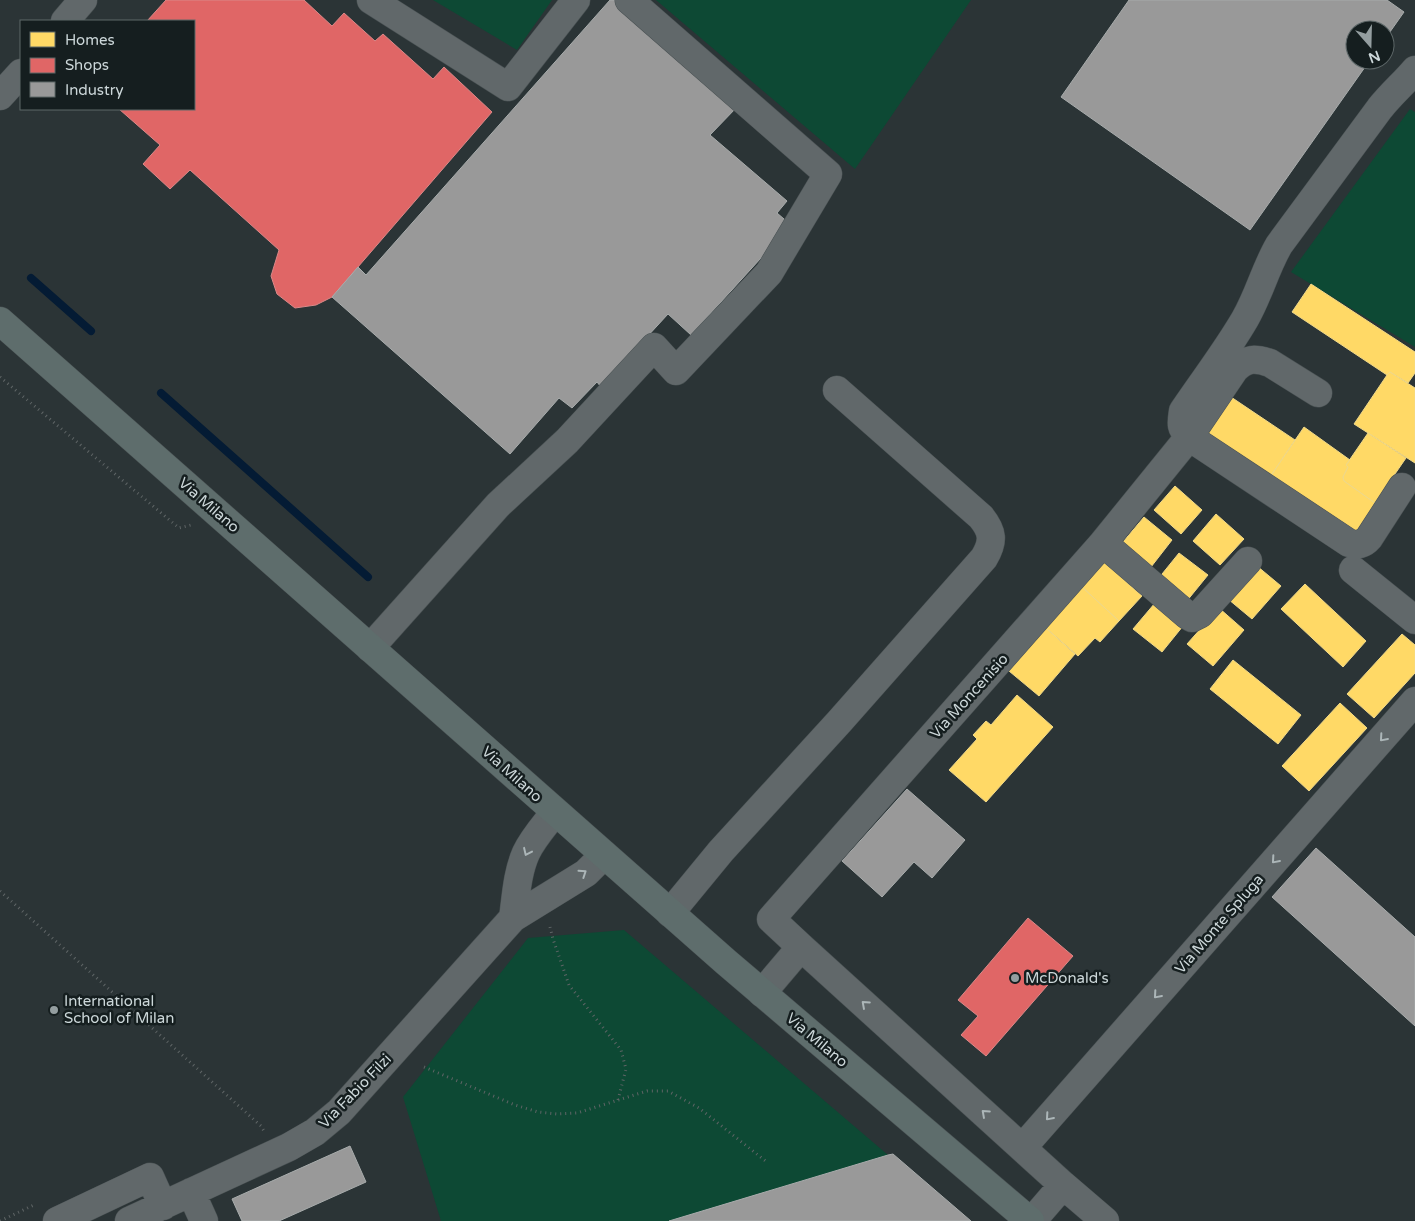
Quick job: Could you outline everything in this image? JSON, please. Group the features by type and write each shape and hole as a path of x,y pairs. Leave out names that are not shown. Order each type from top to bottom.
{"main road":[{"name":"Via Milano","path":"0,320 670,913 1031,1221"}],"street":[{"path":"66,20 84,0"},
{"path":"371,0 508,87 576,0"},
{"path":"370,648 498,505 567,441 654,347 676,371 769,273 828,174 629,0"},
{"path":"1402,487 1369,538 1365,542 1355,545 1349,543 1189,437 1182,429 1183,411 1245,318 1279,245 1380,108 1415,70"},
{"path":"0,96 20,74"},
{"name":"Via Moncenisio","path":"801,947 771,919 1103,543 1189,437 1235,369 1242,363 1251,360 1270,363 1318,393"},
{"path":"670,913 721,851 839,722 984,558 990,548 991,536 989,527 981,517 837,390"},
{"path":"1103,543 1192,618 1200,614 1248,561"},
{"path":"1353,570 1415,620"},
{"name":"Via Monte Spluga","path":"1023,1147 1415,701"},
{"path":"513,918 519,877 526,854 534,839 555,812"},
{"name":"Via Fabio Filzi","path":"129,1221 289,1147 315,1132 339,1112 513,918 586,873 604,855"},
{"path":"762,993 801,947 1105,1221"},
{"path":"56,1221 150,1177 163,1206"},
{"path":"1031,1221 1063,1185"},
{"path":"191,1192 204,1221"}],"path":[{"path":"0,377 179,528 224,518"},
{"path":"0,891 254,1119 266,1133"},
{"path":"549,923 569,985 621,1050 626,1069 618,1100"},
{"path":"424,1067 515,1105 538,1112 557,1114 577,1113 648,1091 668,1091 699,1108 768,1162"}],"green space":[{"path":"433,0 552,0 517,50"},
{"path":"656,0 971,0 855,169"},
{"path":"1410,109 1415,112 1415,347 1291,272"},
{"path":"624,930 888,1155 669,1221 441,1221 403,1097 528,938"}],"building: Homes":[{"path":"1311,284 1415,352 1415,373 1408,383 1390,372 1387,375 1292,312"},
{"path":"1390,372 1415,388 1415,463 1354,424"},
{"path":"1231,397 1295,440 1268,480 1204,437"},
{"path":"1304,427 1350,460 1346,465 1348,467 1343,477 1344,481 1375,503 1355,534 1270,477"},
{"path":"1368,433 1406,458 1375,503 1344,481 1343,477 1348,467 1346,465"},
{"path":"1175,486 1202,510 1181,534 1154,510"},
{"path":"1216,514 1244,539 1220,565 1193,541"},
{"path":"1144,517 1172,540 1151,567 1122,543"},
{"path":"1179,553 1208,575 1186,602 1158,579"},
{"path":"1104,562 1142,596 1119,621 1082,587"},
{"path":"1257,566 1281,586 1252,619 1228,599"},
{"path":"1305,584 1366,641 1343,667 1281,609"},
{"path":"1082,587 1119,621 1100,642 1095,638 1078,656 1046,628"},
{"path":"1155,603 1183,626 1162,652 1133,629"},
{"path":"1219,608 1244,630 1213,666 1187,644"},
{"path":"1046,628 1075,654 1039,696 1009,671"},
{"path":"1402,634 1415,645 1415,673 1374,718 1347,694"},
{"path":"1233,660 1301,715 1278,744 1210,689"},
{"path":"1017,695 1053,727 986,802 949,770 977,739 973,735 986,721 991,725"},
{"path":"1340,703 1367,728 1309,791 1282,766"}],"building: Shops":[{"path":"166,0 304,0 332,26 344,13 375,41 383,34 433,79 444,67 492,112 332,297 316,305 295,308 277,294 271,276 279,250 190,170 170,189 143,164 160,145 120,110 195,110 195,20 148,20"},
{"name":"McDonald's","path":"1028,918 1073,956 986,1056 961,1035 978,1016 958,1000"}],"building: Industry":[{"path":"610,0 616,0 737,107 710,135 787,201 777,213 791,225 691,335 668,314 601,387 597,382 572,408 559,398 510,454 332,297 358,267 366,275"},
{"path":"1129,0 1387,0 1404,12 1395,25 1395,20 1345,20 1345,70 1363,70 1250,230 1061,97"},
{"path":"907,789 965,840 932,878 914,862 882,897 842,861"},
{"path":"1316,848 1415,937 1415,1026 1272,897"},
{"path":"350,1146 366,1182 279,1221 242,1221 232,1199"},
{"path":"893,1154 971,1221 669,1221 888,1155"}],"waterway":[{"path":"31,278 91,331"},
{"path":"161,393 368,577"}],"place":[{"name":"McDonald's","path":"1015,978"},
{"name":"International School of Milan","path":"54,1010"}]}
